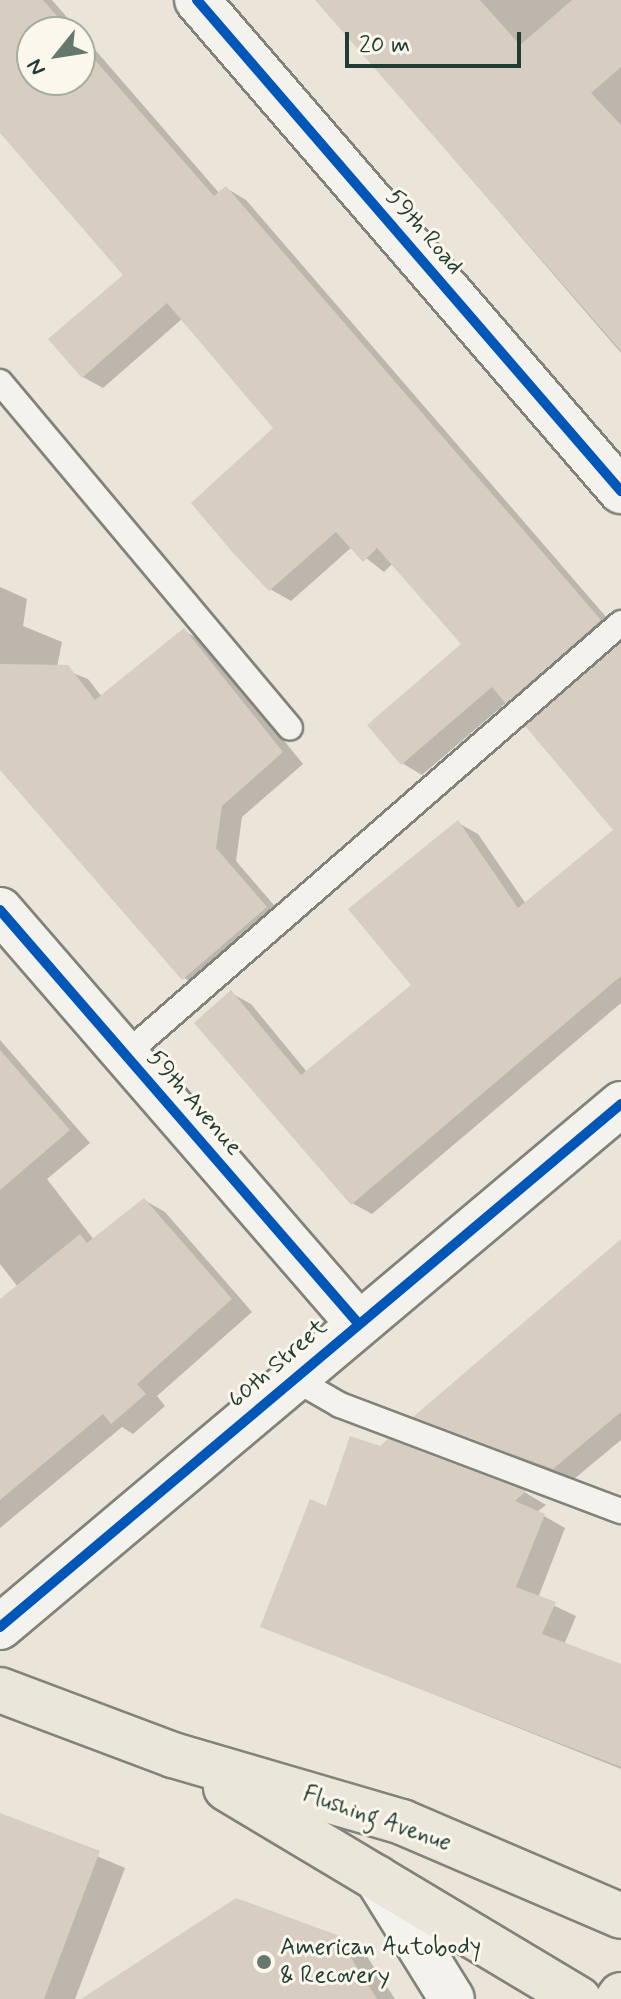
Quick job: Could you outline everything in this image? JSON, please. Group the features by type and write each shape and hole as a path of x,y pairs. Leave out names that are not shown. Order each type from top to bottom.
{"main road":[{"name":"Flushing Avenue","path":"0,1690 173,1755 402,1822 621,1916"},
{"name":"Flushing Avenue","path":"173,1755 579,1999"}],"street":[{"name":"59th Road","path":"197,0 621,491"},
{"name":"59th Avenue","path":"0,910 357,1322"},
{"name":"60th Street","path":"0,1627 357,1322 621,1104"},
{"path":"377,1878 452,1999"}],"lane":[{"path":"0,382 290,727"},
{"path":"125,1055 621,623"},
{"path":"293,1378 340,1405 621,1511"}],"building":[{"path":"0,0 43,0 57,16 16,16 16,96 96,96 96,61 214,196 226,186 601,620 506,704 492,687 401,765 367,725 461,644 377,548 363,562 336,532 269,591 234,554 191,503 273,428 167,303 82,378 48,339 123,275 0,133"},
{"path":"315,0 480,0 520,45 572,0 621,0 621,67 591,93 621,125 621,351"},
{"path":"184,628 283,752 222,806 216,848 267,907 182,980 0,770 0,664 68,665 95,700"},
{"path":"621,643 621,976 351,1205 194,1023 231,990 301,1075 411,985 348,909 458,820 518,908 613,830 525,726"},
{"path":"0,1050 70,1130 0,1190"},
{"path":"144,1198 232,1299 137,1384 146,1394 111,1424 103,1414 0,1500 0,1299 80,1234 87,1243"},
{"path":"621,1239 621,1412 553,1469 413,1417"},
{"path":"350,1436 380,1446 388,1439 526,1491 515,1501 545,1514 516,1587 556,1602 542,1634 621,1664 621,1767 260,1627 310,1499 326,1506"},
{"path":"0,1813 100,1851 44,1999 0,1999"},
{"path":"236,1898 337,1935 377,1999 81,1999"}],"cycle path":[{"path":"197,0 621,491"},
{"path":"0,910 357,1322"},
{"path":"0,1627 621,1104"}],"place":[{"name":"American Autobody & Recovery","path":"264,1962"}]}
